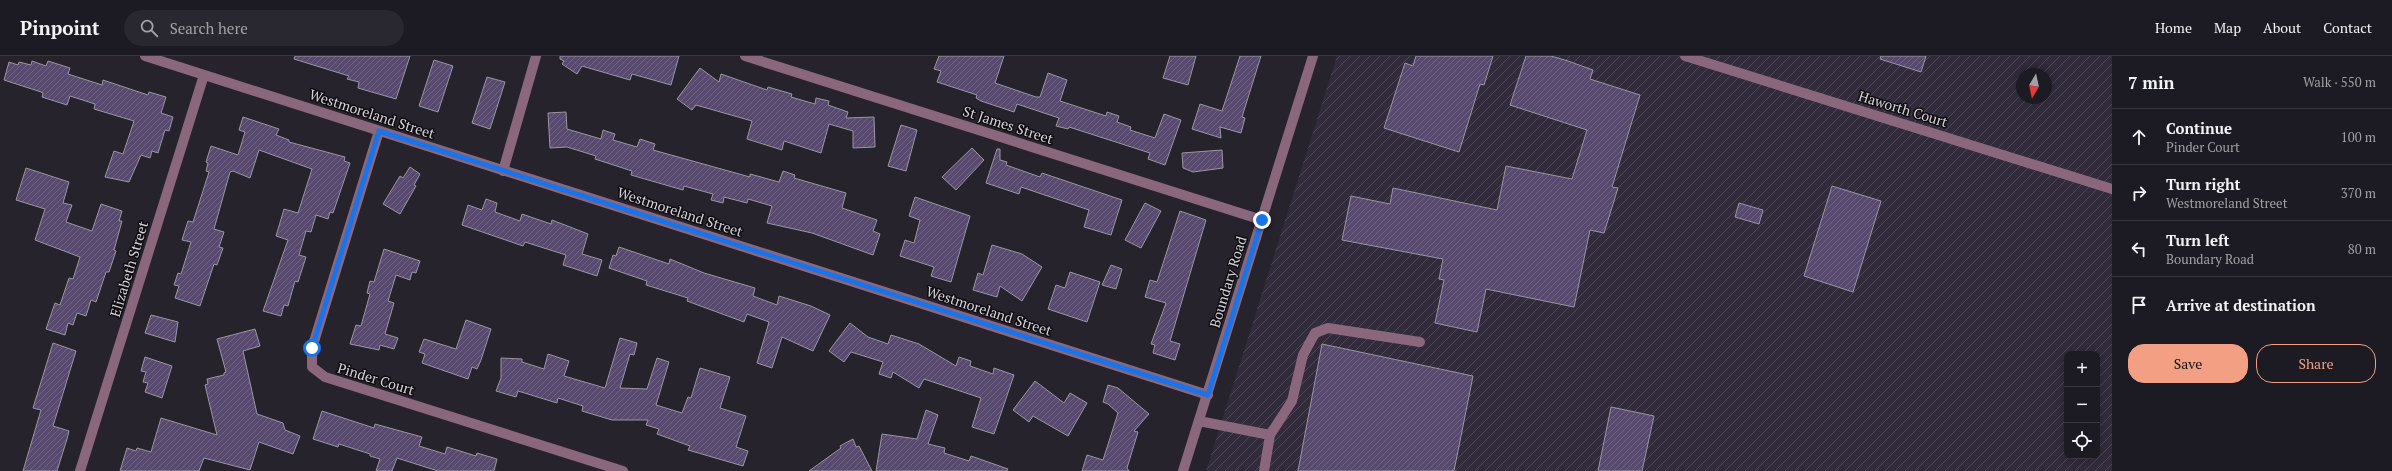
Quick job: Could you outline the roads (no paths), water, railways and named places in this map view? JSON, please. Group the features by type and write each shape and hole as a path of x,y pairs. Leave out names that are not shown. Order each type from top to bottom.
{"street":[{"name":"Westmoreland Street","path":"145,56 1208,395"},
{"path":"503,170 536,56"},
{"name":"St James Street","path":"745,56 1262,220"},
{"name":"Boundary Road","path":"1183,471 1313,56"},
{"name":"Haworth Court","path":"1685,56 2112,189"},
{"name":"Elizabeth Street","path":"80,471 204,75"},
{"name":"Pinder Court","path":"379,131 312,348 312,367 325,377 623,471"},
{"path":"1264,471 1270,435 1292,401 1307,346 1315,334 1321,329 1328,328 1420,342"},
{"path":"1199,421 1270,435"}]}
